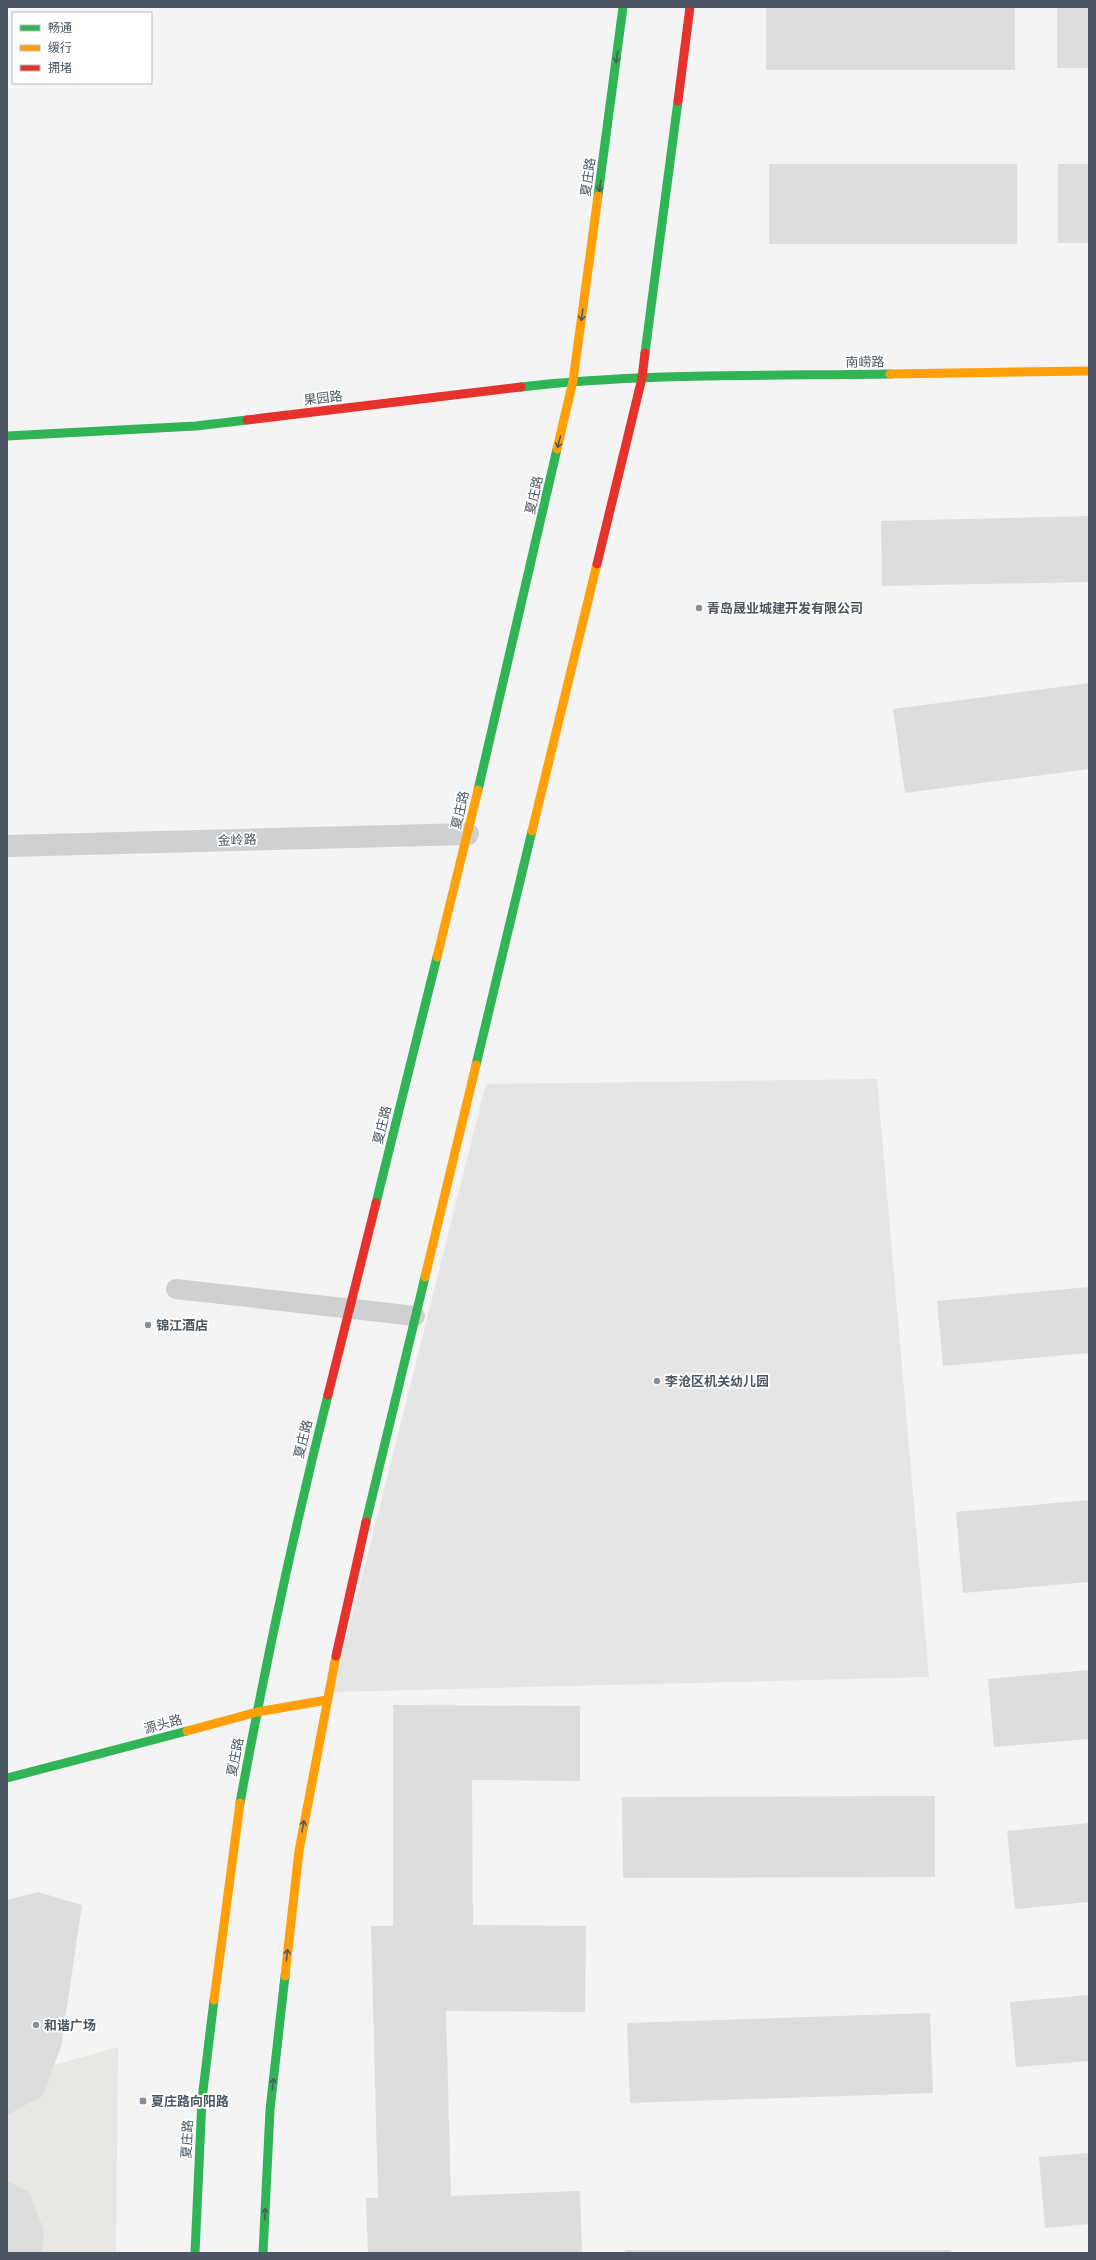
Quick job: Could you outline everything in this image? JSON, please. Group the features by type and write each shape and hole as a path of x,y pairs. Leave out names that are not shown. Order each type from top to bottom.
{"main road":[{"name":"夏庄路","path":"195,2253 202,2099 237,1820 257,1712 304,1492 468,834 573,381 623,7"},
{"path":"263,2253 270,2110 299,1851 327,1700 368,1511 642,378 690,7"},
{"name":"南崂路","path":"642,378 1089,371"},
{"name":"果园路","path":"7,436 196,426 573,381 642,378"},
{"name":"源头路","path":"7,1778 257,1712 327,1700"}],"street":[{"name":"金岭路","path":"7,846 468,834"}],"lane":[{"path":"176,1289 415,1316"}],"shaded area":[{"name":"李沧区机关幼儿园","path":"877,1079 929,1677 333,1692 486,1084"},
{"path":"118,2047 116,2253 7,2253 7,2078"}],"building":[{"path":"766,7 1015,7 1015,70 766,70"},
{"path":"1057,7 1089,7 1089,68 1057,68"},
{"path":"769,164 1017,164 1017,244 769,244"},
{"path":"1058,164 1089,164 1089,243 1058,243"},
{"path":"1089,516 1089,582 882,586 881,521"},
{"path":"1089,683 1089,769 905,793 893,709"},
{"path":"1089,1287 1089,1353 943,1366 937,1301"},
{"path":"1089,1500 1089,1582 963,1593 956,1512"},
{"path":"1089,1670 1089,1739 994,1747 988,1679"},
{"path":"393,1705 580,1706 580,1781 472,1780 473,1925 586,1926 585,2012 446,2011 451,2196 580,2191 582,2253 368,2253 366,2198 378,2198 371,1926 393,1926"},
{"path":"935,1796 935,1877 623,1878 622,1797"},
{"path":"1089,1823 1089,1902 1015,1909 1007,1831"},
{"name":"和谐广场","path":"38,1892 82,1905 61,2047 42,2096 7,2115 7,1900"},
{"path":"1089,1995 1089,2061 1016,2067 1010,2002"},
{"path":"930,2013 933,2093 630,2103 627,2023"},
{"path":"1089,2153 1089,2224 1045,2228 1039,2157"},
{"path":"7,2181 28,2191 44,2230 42,2253 7,2253"},
{"path":"625,2250 951,2250 951,2253 625,2253"}],"traffic: fast":[{"path":"598,196 623,7"},
{"path":"645,353 678,101"},
{"path":"521,387 613,379 659,377 890,374"},
{"path":"7,436 196,426 247,420"},
{"path":"478,790 557,449"},
{"path":"476,1065 532,831"},
{"path":"376,1203 437,957"},
{"path":"366,1522 425,1277"},
{"path":"240,1803 281,1598 303,1496 328,1395"},
{"path":"7,1778 187,1731"},
{"path":"263,2253 270,2110 285,1976"},
{"path":"195,2253 202,2099 214,2000"}],"traffic: slow":[{"path":"557,449 573,381 598,196"},
{"path":"890,374 1089,371"},
{"path":"532,831 597,564"},
{"path":"437,957 478,790"},
{"path":"425,1277 476,1065"},
{"path":"285,1976 299,1851 336,1656"},
{"path":"187,1731 257,1712 327,1700"},
{"path":"214,2000 240,1803"}],"traffic: jam":[{"path":"678,101 690,7"},
{"path":"597,564 642,378 645,353"},
{"path":"247,420 521,387"},
{"path":"328,1395 376,1203"},
{"path":"336,1656 366,1522"}],"place":[{"name":"青岛晟业城建开发有限公司","path":"699,608"},
{"name":"锦江酒店","path":"148,1325"},
{"name":"李沧区机关幼儿园","path":"657,1381"},
{"name":"和谐广场","path":"36,2025"},
{"name":"夏庄路向阳路","path":"143,2101"}]}
